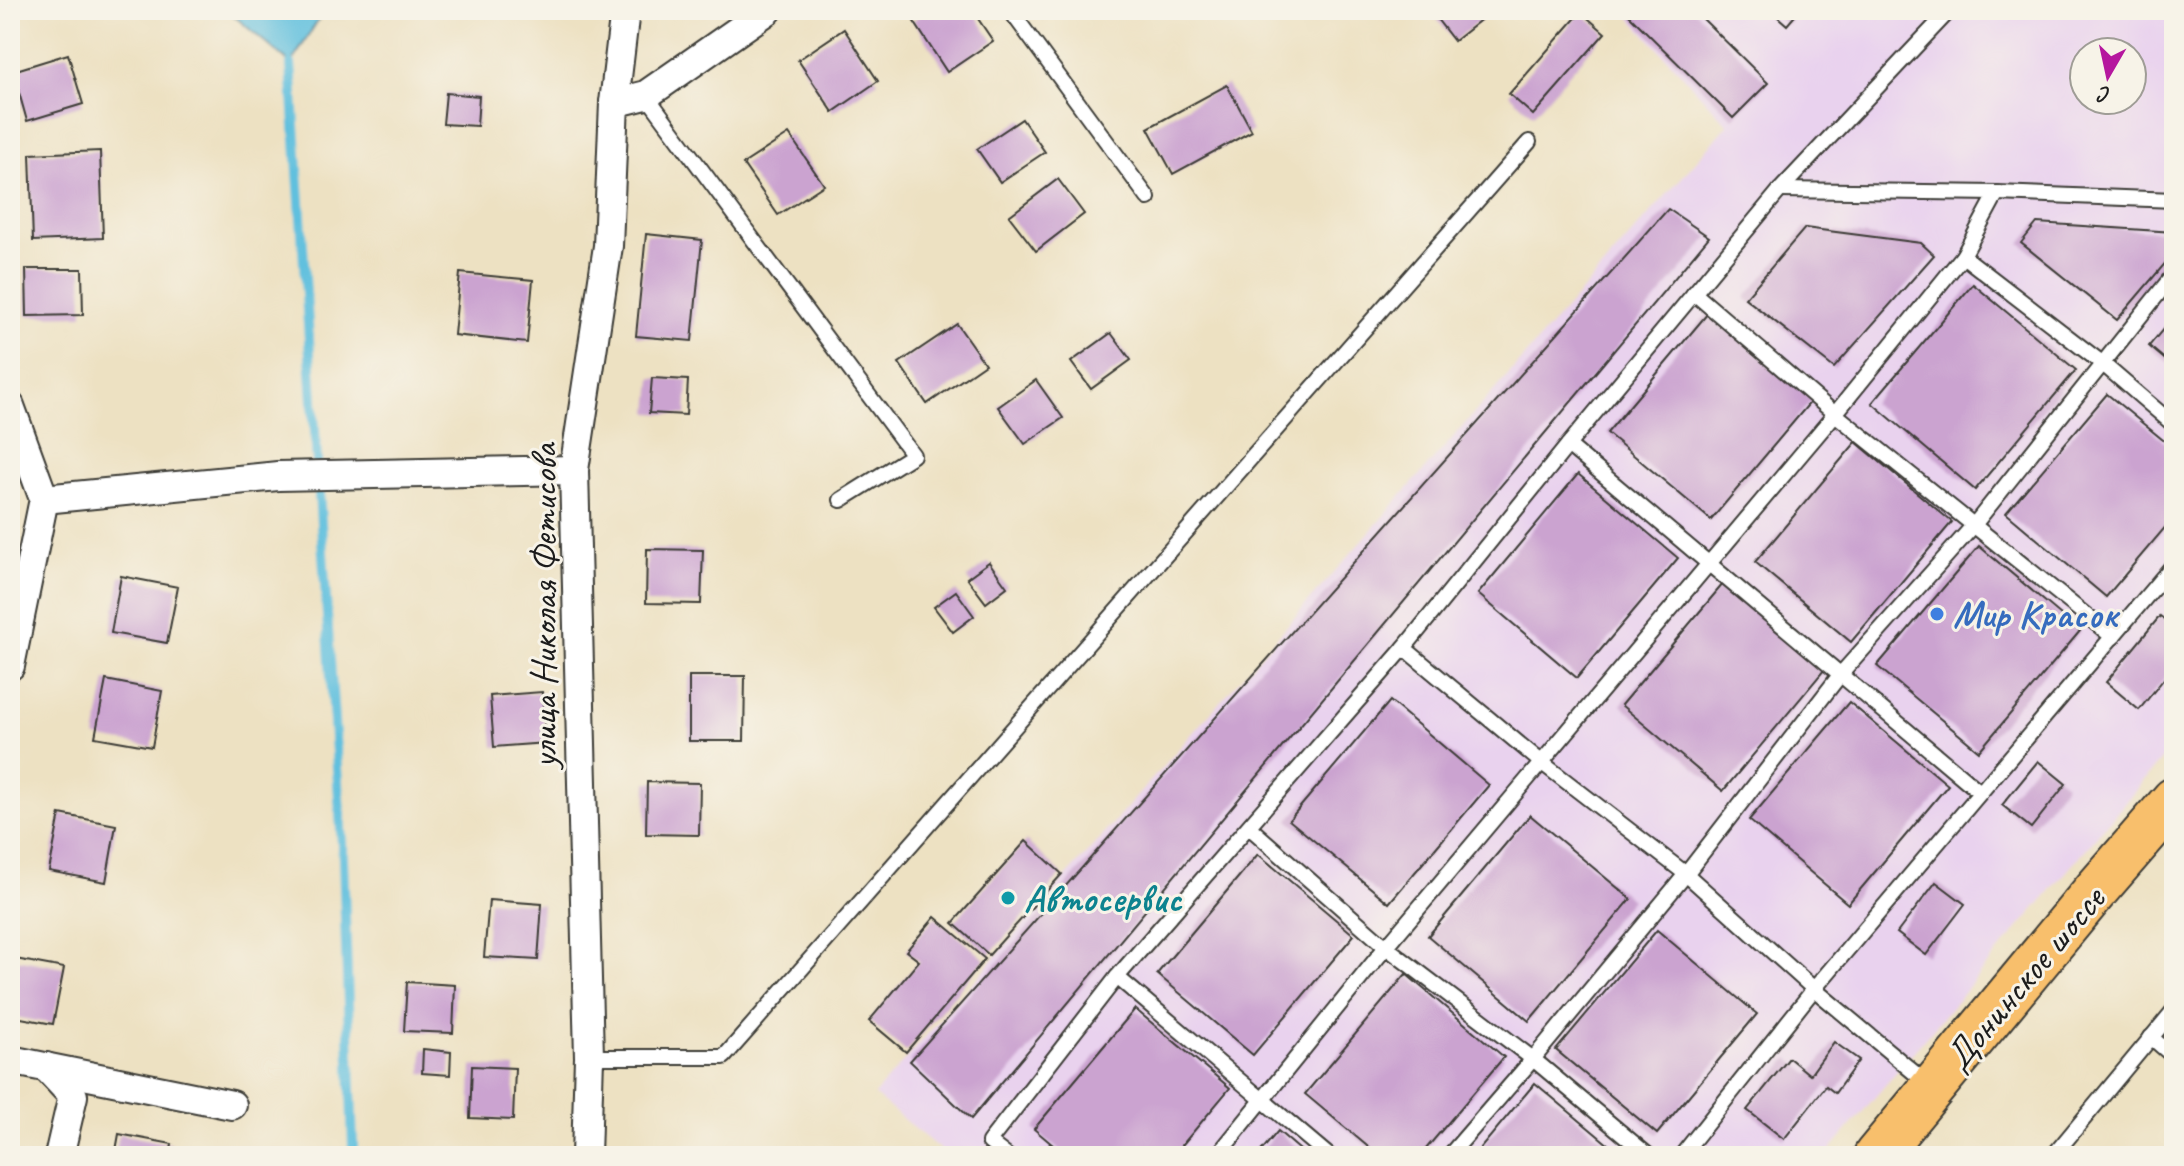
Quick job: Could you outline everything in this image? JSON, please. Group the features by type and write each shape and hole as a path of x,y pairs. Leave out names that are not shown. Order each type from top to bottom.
{"main road":[{"name":"Донинское шоссе","path":"1876,1156 2174,800"}],"street":[{"name":"улица Николая Фетисова","path":"586,1156 589,1057 574,470 608,246 614,103 625,10"},
{"path":"614,103 646,95 768,10"},
{"path":"10,406 44,499 10,666"},
{"path":"44,499 278,476 574,470"},
{"path":"10,1060 232,1105"},
{"path":"46,1067 73,1096 59,1156"}],"lane":[{"path":"1010,10 1148,198"},
{"path":"1007,1156 989,1142 1117,977 1404,648 1780,190 1950,10"},
{"path":"646,95 913,455 841,500"},
{"path":"589,1057 724,1057 1529,142"},
{"path":"1780,190 1997,193 2174,200"},
{"path":"1217,1156 1386,947 1710,564 1963,256 1997,193"},
{"path":"1963,256 2103,364 2174,425"},
{"path":"1449,1156 1686,874 1840,675 1974,525 2174,274"},
{"path":"1694,293 1835,414 2113,637"},
{"path":"1568,445 1980,792"},
{"path":"1681,1156 1814,989 2174,564"},
{"path":"1404,648 1541,762 1686,874 1814,989 1932,1088"},
{"path":"1249,827 1386,947 1533,1059 1649,1156"},
{"path":"1117,977 1329,1156"},
{"path":"2053,1156 2174,1010"},
{"path":"2151,1037 2174,1057"}],"shaded area":[{"path":"1623,10 2174,10 2174,745 1825,1156 948,1156 874,1095 1728,125"}],"water":[{"path":"232,10 324,10 291,64 234,16"}],"building":[{"path":"928,10 972,10 993,41 947,72 913,20"},
{"path":"1430,10 1493,10 1454,41"},
{"path":"1624,10 1694,10 1768,83 1733,118"},
{"path":"1770,10 1800,10 1787,25"},
{"path":"1581,12 1605,33 1533,115 1509,94"},
{"path":"844,29 878,81 833,112 798,60"},
{"path":"68,54 83,104 27,121 13,71"},
{"path":"1227,85 1252,131 1173,174 1148,128"},
{"path":"446,93 479,96 477,126 443,124"},
{"path":"1022,119 1045,152 1000,182 977,149"},
{"path":"789,134 824,185 778,215 743,164"},
{"path":"100,151 103,238 33,241 30,154"},
{"path":"1058,179 1084,214 1036,251 1009,216"},
{"path":"1668,209 1709,237 971,1119 910,1061"},
{"path":"2037,223 2174,232 2174,253 2117,320 2021,243"},
{"path":"1805,228 1921,243 1934,255 1834,368 1745,298"},
{"path":"646,234 702,240 692,341 636,336"},
{"path":"26,269 82,269 83,315 27,316"},
{"path":"460,273 533,280 527,343 454,335"},
{"path":"1973,284 2076,370 1975,490 1872,403"},
{"path":"1708,313 1812,400 1711,520 1607,433"},
{"path":"2174,316 2174,367 2149,346"},
{"path":"957,324 985,364 927,404 899,363"},
{"path":"1111,333 1131,360 1091,389 1071,362"},
{"path":"652,378 688,380 686,415 649,413"},
{"path":"1036,380 1063,418 1025,444 998,407"},
{"path":"2107,394 2174,449 2174,517 2106,597 2006,513"},
{"path":"1856,442 1952,522 1851,642 1755,562"},
{"path":"1578,474 1678,558 1577,678 1478,594"},
{"path":"1979,546 2080,631 1979,751 1877,666"},
{"path":"647,549 703,550 701,604 646,603"},
{"path":"989,562 1007,587 986,603 967,578"},
{"path":"121,576 178,587 167,643 111,633"},
{"path":"1723,584 1825,669 1723,791 1621,705"},
{"path":"956,591 974,616 953,632 934,607"},
{"path":"2160,616 2174,627 2174,666 2139,710 2106,682"},
{"path":"689,676 745,676 744,741 689,741"},
{"path":"106,680 162,691 152,747 95,737"},
{"path":"542,692 546,743 494,747 490,696"},
{"path":"1390,701 1489,785 1389,903 1289,820"},
{"path":"1849,702 1948,785 1848,904 1749,820"},
{"path":"2038,761 2066,784 2031,828 2002,805"},
{"path":"647,782 700,783 699,835 646,834"},
{"path":"60,814 116,825 106,882 49,871"},
{"path":"1530,815 1631,899 1529,1021 1428,936"},
{"name":"Автосервис","path":"1026,841 1062,874 989,955 953,923"},
{"path":"1258,854 1354,935 1253,1055 1157,974"},
{"path":"1936,882 1965,904 1926,955 1897,933"},
{"path":"489,900 542,904 538,960 484,957"},
{"path":"935,917 985,959 906,1052 869,1021 919,961 906,951"},
{"path":"1657,930 1757,1014 1657,1134 1556,1050"},
{"path":"10,958 64,968 53,1024 10,1016"},
{"path":"1406,974 1504,1057 1420,1156 1379,1156 1305,1094"},
{"path":"407,982 455,985 453,1033 404,1031"},
{"path":"1135,1009 1230,1088 1173,1156 1066,1156 1034,1129"},
{"path":"1834,1042 1859,1060 1835,1093 1826,1086 1784,1139 1747,1110 1789,1058 1810,1075"},
{"path":"423,1049 451,1052 450,1075 422,1073"},
{"path":"472,1066 515,1068 513,1120 470,1118"},
{"path":"1535,1083 1622,1156 1474,1156"},
{"path":"1278,1131 1307,1156 1257,1156"},
{"path":"119,1134 172,1144 170,1156 115,1156"}],"waterway":[{"path":"291,64 343,859 351,1156"}],"place":[{"name":"Мир Красок","path":"1937,614"},
{"name":"Автосервис","path":"1008,898"}]}
